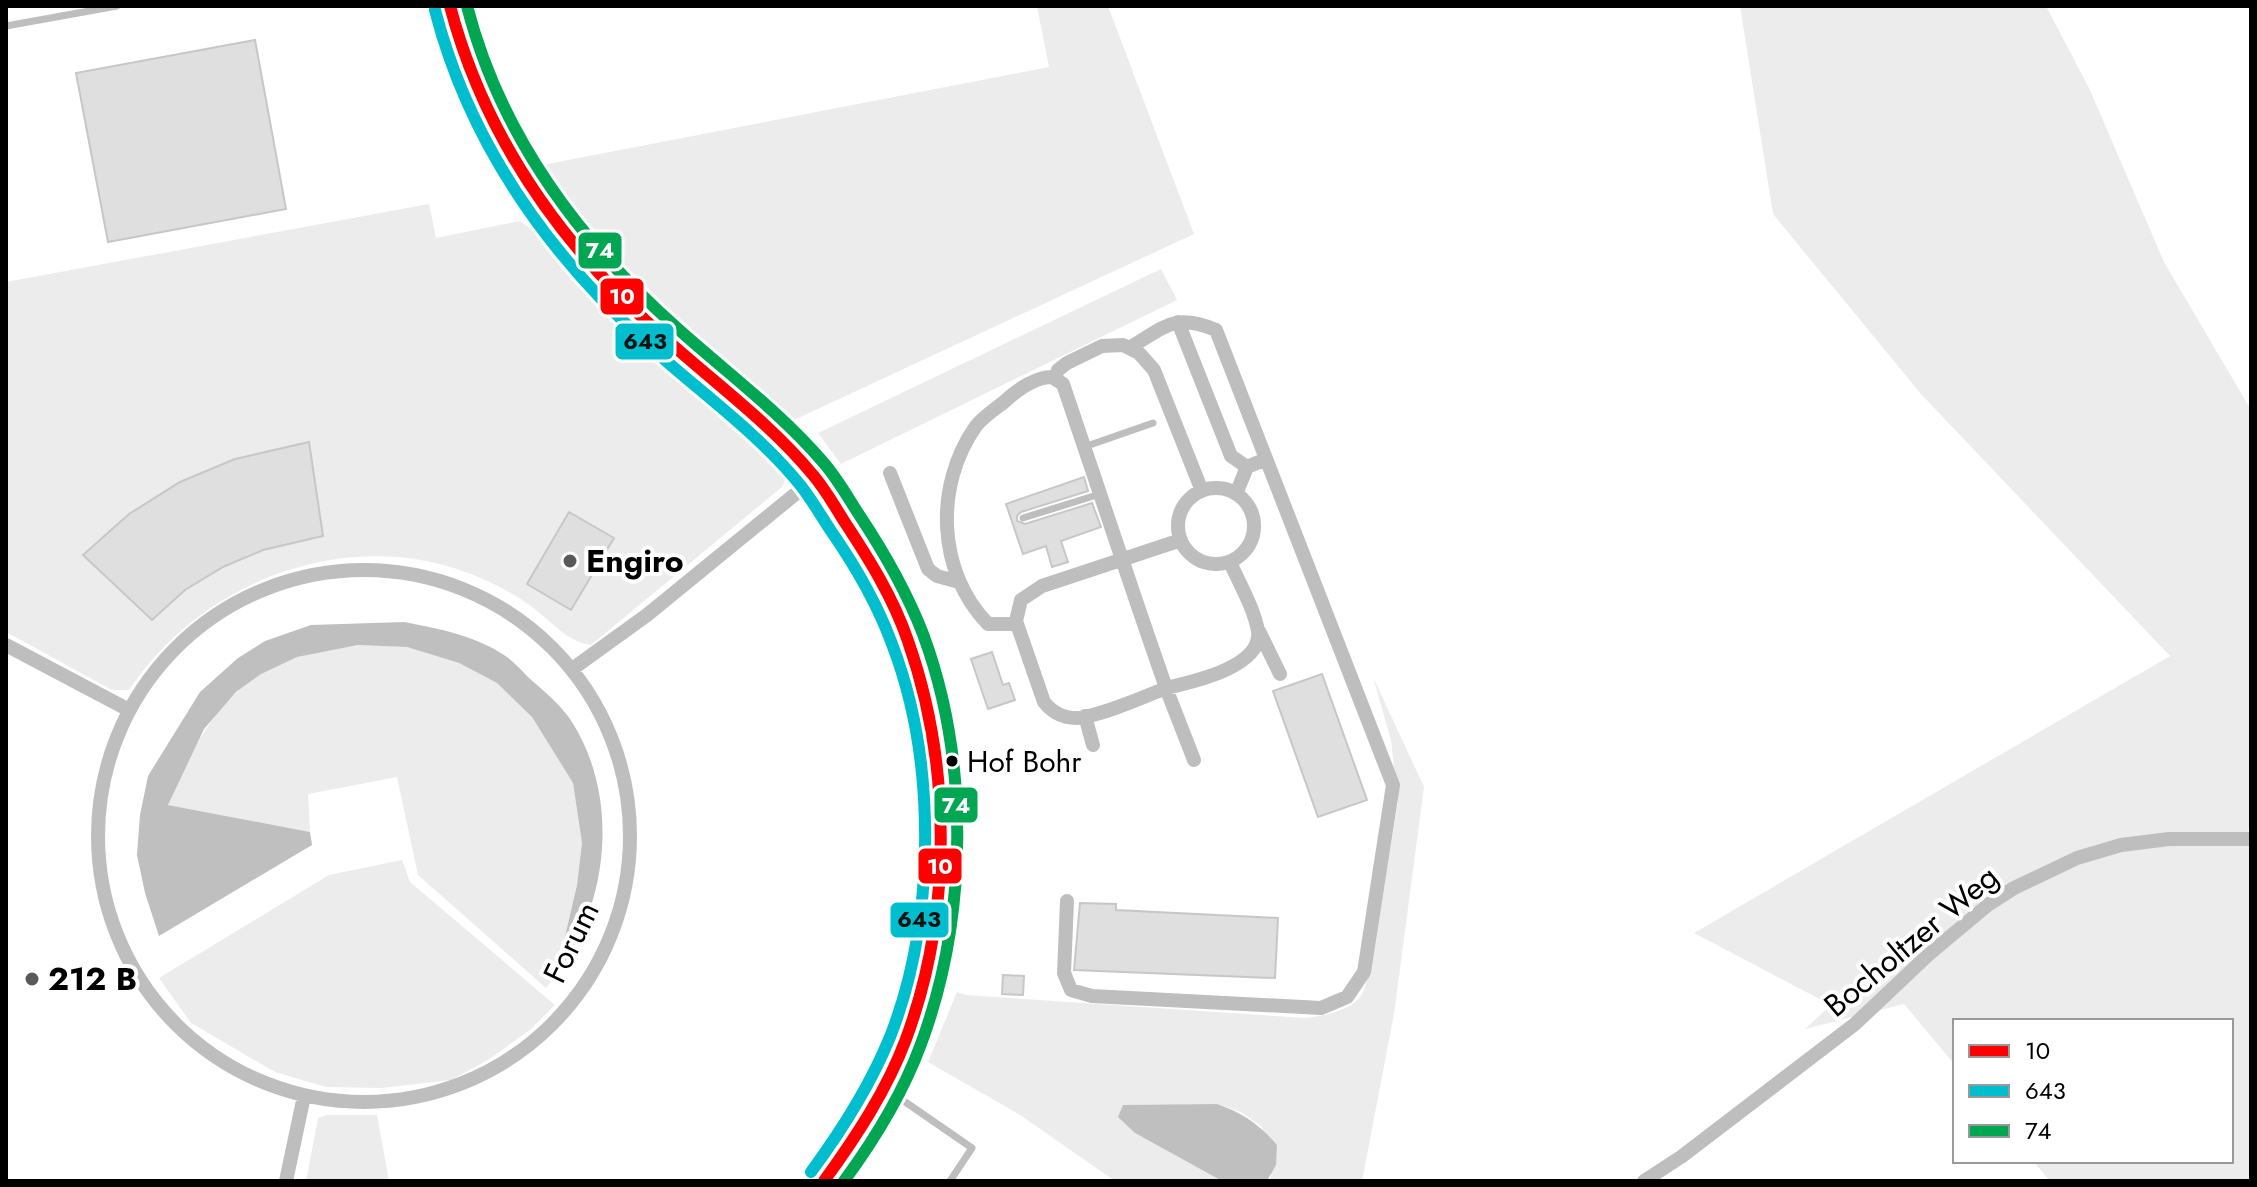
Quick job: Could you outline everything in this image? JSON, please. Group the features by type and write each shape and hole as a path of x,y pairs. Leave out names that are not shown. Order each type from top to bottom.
{"street":[{"path":"454,8 467,62 494,123 571,244 655,329 780,439 815,478 862,547 887,591 908,646 936,762 940,843 934,927 912,1021 884,1087 824,1181"},
{"path":"1067,901 1064,973 1071,990 1092,996 1321,1008 1347,997 1364,972 1393,785 1216,330 1194,321 1171,323 1131,347"},
{"path":"1178,322 1231,456 1247,467"},
{"path":"1055,378 1058,370 1067,363 1102,346 1131,347 1154,370 1202,491"},
{"path":"1017,624 988,624 976,612 959,582 948,538 949,486 961,452 977,424 1012,394 1044,377 1055,378 1063,384 1166,688 1194,760"},
{"path":"1236,494 1247,467 1266,459"},
{"path":"890,473 928,569 937,576 959,582"},
{"path":"575,667 647,615 815,478"},
{"path":"1217,488 1236,494 1252,512 1255,527 1251,541 1243,554 1230,562 1216,564 1201,561 1189,553 1181,540 1178,526 1181,511 1190,499 1202,491 1217,488"},
{"path":"1181,540 1030,592 1021,600 1017,624 1044,702 1049,708 1063,716 1085,716 1235,666 1250,655 1257,643 1257,628"},
{"path":"1230,562 1280,674"},
{"name":"Forum","path":"327,572 396,572 437,580 486,600 533,629 575,667 615,747 625,785 631,842 625,888 613,932 593,973 569,1009 521,1051 480,1077 424,1094 377,1102 304,1096 253,1076 214,1054 167,1016 147,995 130,970 109,915 100,870 102,784 129,710 153,675 181,642 225,608 274,584 327,572"},
{"path":"6,645 129,710"},
{"path":"1250,655 1261,653 1272,657"},
{"path":"1085,716 1093,745"},
{"name":"Bocholtzer Weg","path":"1644,1181 1681,1157 1855,1024 1928,955 1989,904 2014,888 2077,858 2121,845 2169,839 2251,839"},
{"path":"286,1181 304,1096"}],"lane":[{"path":"6,26 117,6"},
{"path":"1084,447 1153,423"},
{"path":"1023,518 1100,494"},
{"path":"884,1087 972,1148 950,1181"}],"shaded area":[{"path":"1037,6 1108,6 1194,234 781,426 646,308 570,227 532,167 1049,67"},
{"path":"1740,6 2046,6 2090,90 2164,262 2251,410 2251,829 2248,829 2251,845 2251,1181 2050,1181 2035,1163 2233,1163 2233,1019 1953,1019 1953,1063 1904,1004 1805,1029 1831,1005 1694,933 2170,656 1921,394 1773,214"},
{"path":"429,204 436,238 520,221 550,242 629,326 771,447 787,469 782,487 591,645 568,636 524,601 483,579 434,563 385,556 335,559 286,571 240,590 198,617 161,650 129,690 112,690 6,632 6,282"},
{"path":"1161,269 1177,300 841,464 818,433"},
{"path":"404,622 471,639 507,657 563,710 587,752 597,784 602,817 602,850 588,916 574,947 556,975 577,885 582,843 573,783 532,717 497,683 459,663 407,647 358,645 297,657 261,674 236,692 204,729 168,805 310,832 312,845 159,936 137,855 140,815 148,776 200,692 238,658 265,641 311,625"},
{"path":"358,645 407,647 459,663 497,683 532,717 573,783 582,843 577,885 556,975 546,988 418,875 397,777 308,794 310,832 168,805 202,736 232,697 250,681 297,657"},
{"path":"1373,677 1424,787 1394,1014 1362,1181 1267,1181 1271,1177 1262,1127 1241,1112 1217,1104 1177,1105 1135,1133 1222,1181 1115,1181 1020,1115 928,1062 957,992 1305,1018 1334,1012 1355,1002 1363,992 1369,972 1398,803 1391,740"},
{"path":"402,860 410,882 555,1005 531,1029 488,1060 451,1080 381,1088 326,1087 275,1072 191,1023 159,978 329,875"},
{"path":"1217,1104 1250,1120 1277,1145 1276,1165 1267,1181 1222,1181 1135,1133 1118,1117 1123,1105"},
{"path":"327,1115 377,1115 389,1181 306,1181 318,1118"}],"building":[{"path":"255,40 286,209 108,242 76,73"},
{"path":"309,442 323,536 263,550 223,567 185,590 152,620 83,555 129,514 180,482 235,459"},
{"path":"1084,477 1088,491 1021,512 1017,521 1025,524 1092,503 1101,527 1061,541 1068,562 1052,567 1046,546 1023,554 1006,504"},
{"name":"Engiro","path":"569,512 614,538 571,610 527,584"},
{"path":"992,652 1003,685 1009,683 1015,700 988,709 971,659"},
{"path":"1322,674 1367,800 1318,817 1273,691"},
{"path":"1080,903 1116,904 1116,910 1278,918 1275,978 1074,970"},
{"path":"1003,975 1024,976 1023,995 1002,994"}],"transit line":[{"name":"10","path":"450,6 484,102 533,189 595,269 630,305 761,421 813,475 880,579 908,641 933,738 939,789 941,840 932,942 921,991 890,1077 870,1113 824,1181"},
{"name":"74","path":"467,6 481,53 500,98 522,141 576,222 641,294 771,409 828,468 886,557 923,634 949,734 955,786 955,892 948,944 937,995 914,1062 887,1115 844,1181"},
{"name":"643","path":"435,10 450,60 470,108 520,197 550,239 618,316 750,433 801,486 857,572 880,614 907,690 917,738 925,840 923,892 916,943 905,991 874,1073 811,1172"}],"place":[{"name":"Engiro","path":"570,561"},
{"name":"Hof Bohr","path":"952,761"},
{"name":"212 B","path":"32,979"}]}
